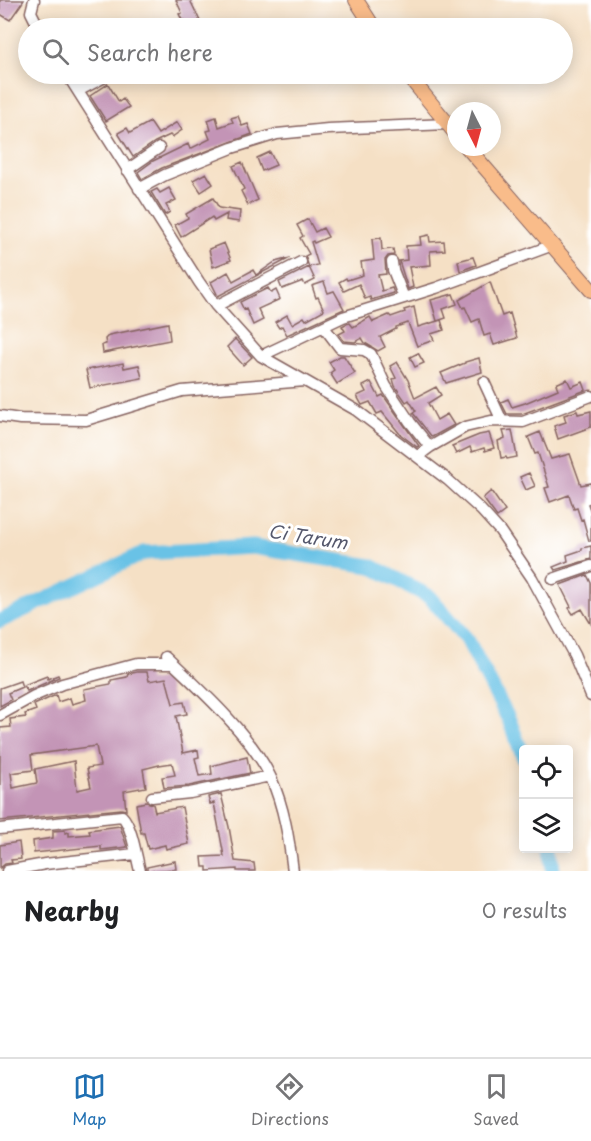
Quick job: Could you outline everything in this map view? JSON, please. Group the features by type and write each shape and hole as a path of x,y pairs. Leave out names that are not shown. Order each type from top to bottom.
{"main road":[{"path":"356,0 368,18"},
{"path":"415,84 447,123"},
{"path":"475,156 591,290"}],"street":[{"path":"34,0 31,12 34,18"},
{"path":"73,84 216,306 261,356 356,410 418,456 481,510 500,531 532,578 561,628 591,696"},
{"path":"78,92 92,84"},
{"path":"139,189 165,175 231,148 277,134 328,129 447,129"},
{"path":"127,170 159,148"},
{"path":"261,356 352,313 456,281 553,245"},
{"path":"216,306 301,262"},
{"path":"392,262 404,298"},
{"path":"324,327 340,348 364,350 371,354 386,386 430,447"},
{"path":"0,416 20,419 86,420 182,391 305,381"},
{"path":"484,382 502,421"},
{"path":"418,456 465,427 491,421 523,422 591,396"},
{"path":"553,579 590,570"},
{"path":"0,716 34,696 62,684 135,664 170,661 241,732 270,776 288,836 293,871"},
{"path":"152,797 190,793 270,776"},
{"path":"0,829 122,816 130,830 140,871"},
{"path":"7,871 45,864 135,854"}],"building":[{"path":"0,0 24,0 10,20 0,14"},
{"path":"176,0 190,0 199,18 181,18 179,14 182,13"},
{"path":"108,84 119,102 123,99 129,107 106,121 90,96"},
{"path":"238,116 242,126 248,124 252,134 162,168 142,179 138,172 153,161 188,144 190,149 210,139 207,131 211,130 208,120 216,117 219,127 233,122 231,118"},
{"path":"150,122 158,134 177,122 182,130 172,137 170,135 155,142 133,157 118,133 127,128 130,133"},
{"path":"270,152 276,165 262,171 257,158"},
{"path":"242,162 258,200 248,205 241,191 244,189 233,166"},
{"path":"206,173 213,184 201,192 193,180"},
{"path":"169,188 176,200 166,205 170,212 165,215 151,192 157,189 160,193"},
{"path":"213,198 219,208 240,211 239,222 226,220 227,214 214,221 212,217 181,237 175,225 188,218 186,214"},
{"path":"308,219 315,232 323,228 328,237 314,243 311,242 318,265 309,267 305,256 309,254 300,238 303,236 297,225"},
{"path":"429,235 430,242 444,241 445,250 430,251 431,265 409,267 413,287 408,289 399,261 407,260 406,246 421,245 420,237"},
{"path":"381,238 382,250 393,249 394,255 388,256 385,260 386,274 378,275 382,291 392,288 394,293 371,300 370,297 365,299 359,284 344,291 339,282 346,278 347,280 363,275 361,262 374,260 372,239"},
{"path":"224,243 231,260 213,267 209,249"},
{"path":"473,257 476,265 460,271 458,261"},
{"path":"290,258 218,296 211,282 228,272 233,281 253,270 256,275 275,262"},
{"path":"309,267 315,280 305,285 303,281 282,289 279,282"},
{"path":"324,282 328,293 334,291 344,309 287,335 282,326 279,328 275,322 287,315 292,324 304,317 306,320 324,310 312,286"},
{"path":"490,282 502,316 510,313 517,338 494,345 490,334 484,336 479,319 472,322 459,300"},
{"path":"268,288 271,293 276,290 280,299 258,309 263,320 253,325 240,302"},
{"path":"453,294 457,304 443,309 446,318 437,321 431,300"},
{"path":"414,307 418,327 441,320 444,330 431,334 434,340 417,346 408,323 380,337 385,347 378,351 365,343 362,338 355,342 344,341 339,334 345,331 342,326 346,324 350,323 353,327 370,317 373,322"},
{"path":"168,323 170,340 103,353 102,345 106,344 105,339 109,335"},
{"path":"235,339 252,357 243,365 227,347"},
{"path":"418,353 424,363 415,367 410,357"},
{"path":"344,356 355,373 337,384 330,373 334,370 329,362"},
{"path":"479,358 482,372 446,383 441,373"},
{"path":"397,362 415,398 436,387 441,395 428,403 437,420 447,414 454,425 432,437 413,413 416,411 409,400 406,402 395,386 393,379 396,378 390,366"},
{"path":"123,363 124,368 139,365 142,378 90,388 86,370"},
{"path":"567,379 571,387 583,382 586,390 522,414 507,414 501,402 508,399 512,407 525,403 558,389 556,384"},
{"path":"371,382 379,397 383,395 419,446 417,447 400,434 382,412 377,414 370,402 362,405 357,396 366,392 363,386"},
{"path":"577,411 578,414 591,411 591,427 558,439 554,426 566,422 564,415"},
{"path":"512,430 517,457 501,458 498,441 505,438 503,431"},
{"path":"540,432 551,459 570,454 581,485 591,483 591,503 588,504 591,512 591,541 589,541 583,519 581,520 577,508 574,509 569,495 550,502 545,488 549,487 538,453 535,454 528,437"},
{"path":"489,433 494,448 472,452 470,447 456,454 452,446 479,435"},
{"path":"529,473 535,486 526,490 520,477"},
{"path":"491,491 505,511 497,517 483,498"},
{"path":"591,546 591,559 555,570 553,567 568,561 567,555"},
{"path":"587,575 591,583 591,624 582,609 573,614 560,585"},
{"path":"147,672 149,681 166,678 173,704 184,702 187,714 176,716 183,753 198,750 199,757 195,758 199,776 212,774 211,766 247,757 250,773 189,786 164,788 162,777 175,775 172,763 159,765 143,769 146,787 124,791 126,810 0,821 0,728 11,727 10,719 26,717 25,714 36,710 34,705 56,695 58,702 70,698 72,704 86,700 84,689 111,684 111,680 127,677 128,674","holes":["96,746 100,766 87,768 91,787 77,790 74,761 35,769 37,783 13,788 11,773 33,770 31,755"]},
{"path":"58,675 59,677 27,691 24,685 47,676 48,679"},
{"path":"20,681 22,687 8,693 11,700 0,706 0,688"},
{"path":"221,794 235,861 254,863 255,871 237,871 237,869 207,871 207,867 203,867 202,857 224,856 214,803 210,804 208,797"},
{"path":"146,802 153,804 155,812 182,807 189,844 166,849 165,845 148,849 144,833 141,833 136,804"},
{"path":"120,826 127,847 101,850 101,846 34,853 33,841 53,838 53,831 65,830 65,833 69,832 69,836 90,834 89,830"},
{"path":"19,842 21,859 11,860 12,863 0,868 0,845"},
{"path":"175,861 176,869 147,871 147,867"}],"waterway":[{"name":"Ci Tarum","path":"0,621 144,553 253,547 371,566 430,597 468,641 509,720 519,745"},
{"name":"Ci Tarum","path":"551,853 553,871"}]}
